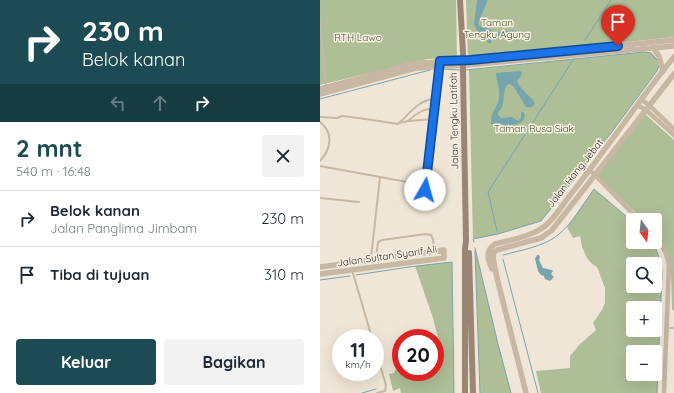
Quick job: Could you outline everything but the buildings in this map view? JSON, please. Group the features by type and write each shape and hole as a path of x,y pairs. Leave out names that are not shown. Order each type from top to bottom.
{"main road":[{"name":"Jalan Tengku Latifah","path":"460,0 463,71 466,241 464,296 466,393"},
{"name":"Jalan Tengku Latifah","path":"466,241 468,248 471,303 473,393"}],"street":[{"path":"320,94 416,68 440,64 471,60 564,53 590,48 674,40"},
{"path":"564,53 587,54 674,46"},
{"path":"653,48 659,56 663,71"},
{"name":"Jalan Hang Jebat","path":"497,278 489,262 488,253 490,247 498,243 527,235 544,226 590,170 641,99 674,57"},
{"path":"323,88 416,63 440,64"},
{"name":"Jalan Hang Jebat","path":"526,393 497,278 493,258 494,252 530,242 547,235 674,74"},
{"path":"641,99 674,135"},
{"path":"637,105 648,108 674,130"},
{"path":"590,170 632,213"},
{"path":"662,246 667,256 669,265 664,393"},
{"name":"Jalan Sultan Syarif Ali","path":"320,267 444,250 444,258 320,274"},
{"path":"668,316 674,317"}],"lane":[{"path":"320,19 323,88"},
{"path":"425,190 440,64"},
{"path":"398,124 416,106 425,100 437,97"},
{"path":"408,121 424,110 435,108"},
{"path":"320,117 338,118 342,116 398,124 408,121 434,119"},
{"path":"320,122 328,131 330,139 326,154 320,160"},
{"path":"320,166 407,182"},
{"path":"374,260 380,177"},
{"path":"320,198 359,202"},
{"path":"374,260 378,242 382,240 426,234 431,235 433,239 434,251"},
{"path":"352,269 369,329"},
{"path":"377,393 386,392 384,378"}],"green space":[{"name":"RTH Lawo","path":"320,0 456,0 457,58 427,59 320,85"},
{"name":"Taman Tengku Agung","path":"466,0 674,0 674,37 468,59"},
{"name":"Taman Rusa Siak","path":"644,52 651,53 655,57 659,68 611,133 541,221 498,234 473,239 469,70"},
{"path":"645,114 674,140 674,310 672,310 670,269 666,251 662,244 662,213 636,213 597,175"},
{"path":"594,189 626,216 626,249 656,249 659,257 626,257 626,293 661,293 661,301 626,301 626,337 659,337 659,345 626,345 626,381 658,381 657,393 541,393 536,371 570,368 570,356 579,345 596,330 593,323 605,303 605,288 597,267 587,258 582,247 580,236 573,238 567,227"},
{"path":"475,248 498,344 511,393 480,393"},
{"path":"452,262 454,393 401,393 400,388 393,391 389,374 392,373 392,381 444,381 444,329 436,329 415,266"}],"water":[{"path":"477,0 487,0 478,23 479,26 492,30 494,33 514,30 515,33 492,38 491,43 488,43 484,33 478,32 474,24"},
{"path":"522,72 517,81 518,84 535,104 532,107 526,107 514,87 508,84 498,115 501,118 512,117 518,121 521,118 521,112 523,112 525,115 523,120 520,123 511,125 491,124 492,115 499,100 496,73"},
{"path":"537,255 540,257 539,260 543,268 553,271 551,274 554,277 550,281 545,279 544,276 538,271 535,259"}],"waterway":[{"path":"585,40 611,0"},
{"path":"465,70 644,52 651,53 657,60"},
{"path":"497,231 488,192 573,60"},
{"path":"474,242 473,239 498,234 541,221 611,133 657,71 659,65"},
{"path":"443,69 460,70"},
{"path":"320,99 430,70"},
{"path":"503,255 539,245 558,235 573,219 594,189 626,216"},
{"path":"475,248 511,393"},
{"path":"656,249 661,262 662,273 657,393"},
{"path":"475,251 480,393"},
{"path":"503,259 538,393"},
{"path":"356,275 452,262 454,393"},
{"path":"320,280 350,276"},
{"path":"669,328 674,328"},
{"path":"362,393 376,389"}],"route":[{"path":"425,190 440,61 471,60 618,46"}]}
